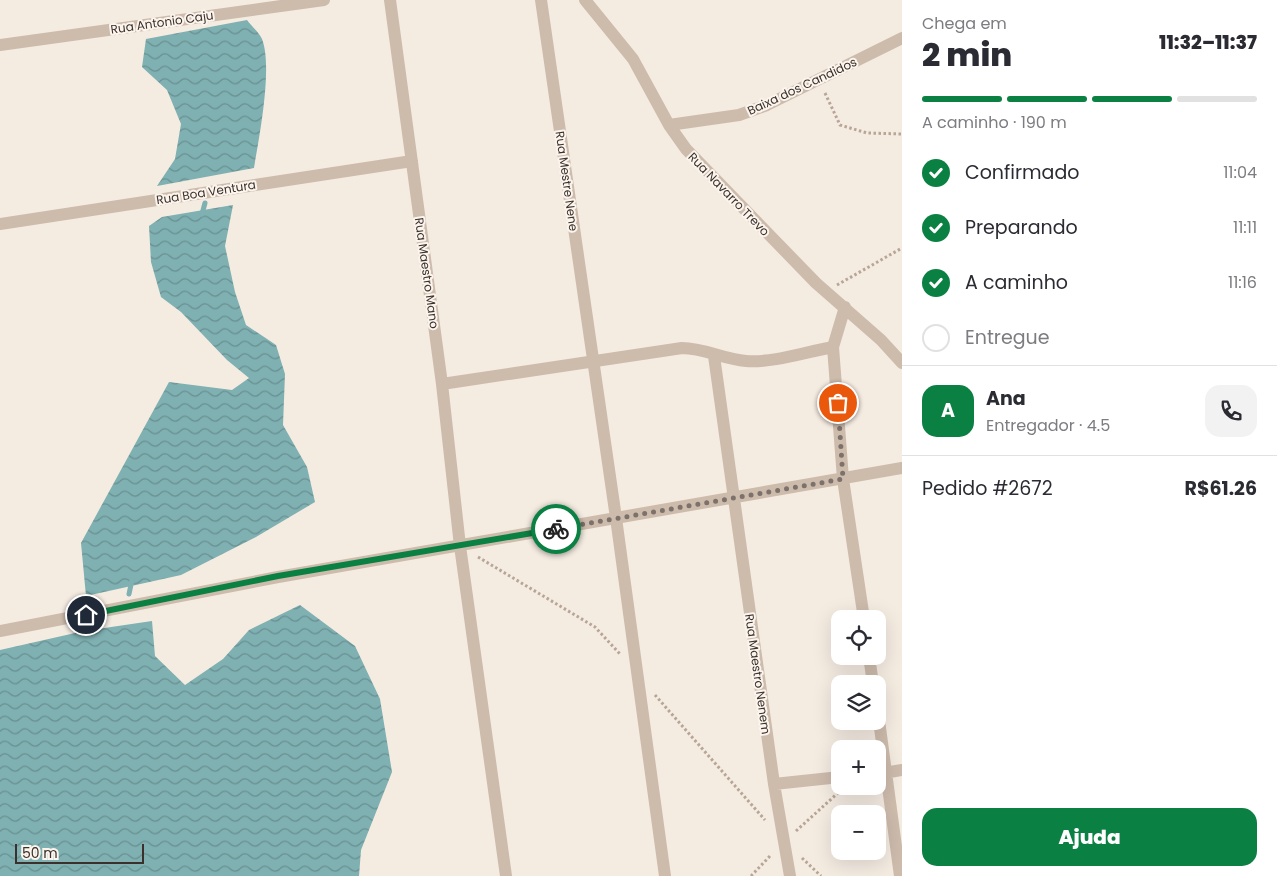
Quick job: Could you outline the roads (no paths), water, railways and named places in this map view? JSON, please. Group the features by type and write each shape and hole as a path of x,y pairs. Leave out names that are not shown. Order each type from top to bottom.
{"street":[{"name":"Rua Antonio Caju","path":"0,45 324,0"},
{"name":"Rua Maestro Mano","path":"390,0 442,384 460,546 506,876"},
{"name":"Rua Mestre Nene","path":"541,0 616,518 665,876"},
{"name":"Rua Navarro Trevo","path":"585,0 633,59 669,126 686,149 825,291 881,340 902,363"},
{"name":"Baixa dos Candidos","path":"669,126 739,115 819,81 902,38"},
{"name":"Rua Boa Ventura","path":"0,224 412,161"},
{"path":"845,307 833,347 843,479 863,610"},
{"path":"442,384 682,348 694,348 714,356 747,361 764,360 833,347"},
{"name":"Rua Maestro Nenem","path":"714,356 774,784"},
{"path":"0,631 278,576 902,468"},
{"path":"886,772 902,770"},
{"path":"790,876 774,784 831,779"},
{"path":"886,795 900,876"}],"water":[{"path":"247,20 262,39 266,67 262,121 254,168 157,186 175,159 181,124 167,90 142,67 146,39"},
{"path":"233,205 225,246 235,292 246,325 276,345 285,374 283,425 307,467 315,502 256,537 181,575 86,596 81,543 169,382 232,390 249,378 227,360 181,312 161,297 151,262 149,226 162,217"},
{"path":"300,605 355,646 380,699 392,772 361,850 359,876 0,876 0,650 84,631 152,621 155,656 185,685 223,659 249,630"}],"waterway":[{"path":"202,214 205,203"},
{"path":"129,594 132,580"}]}
